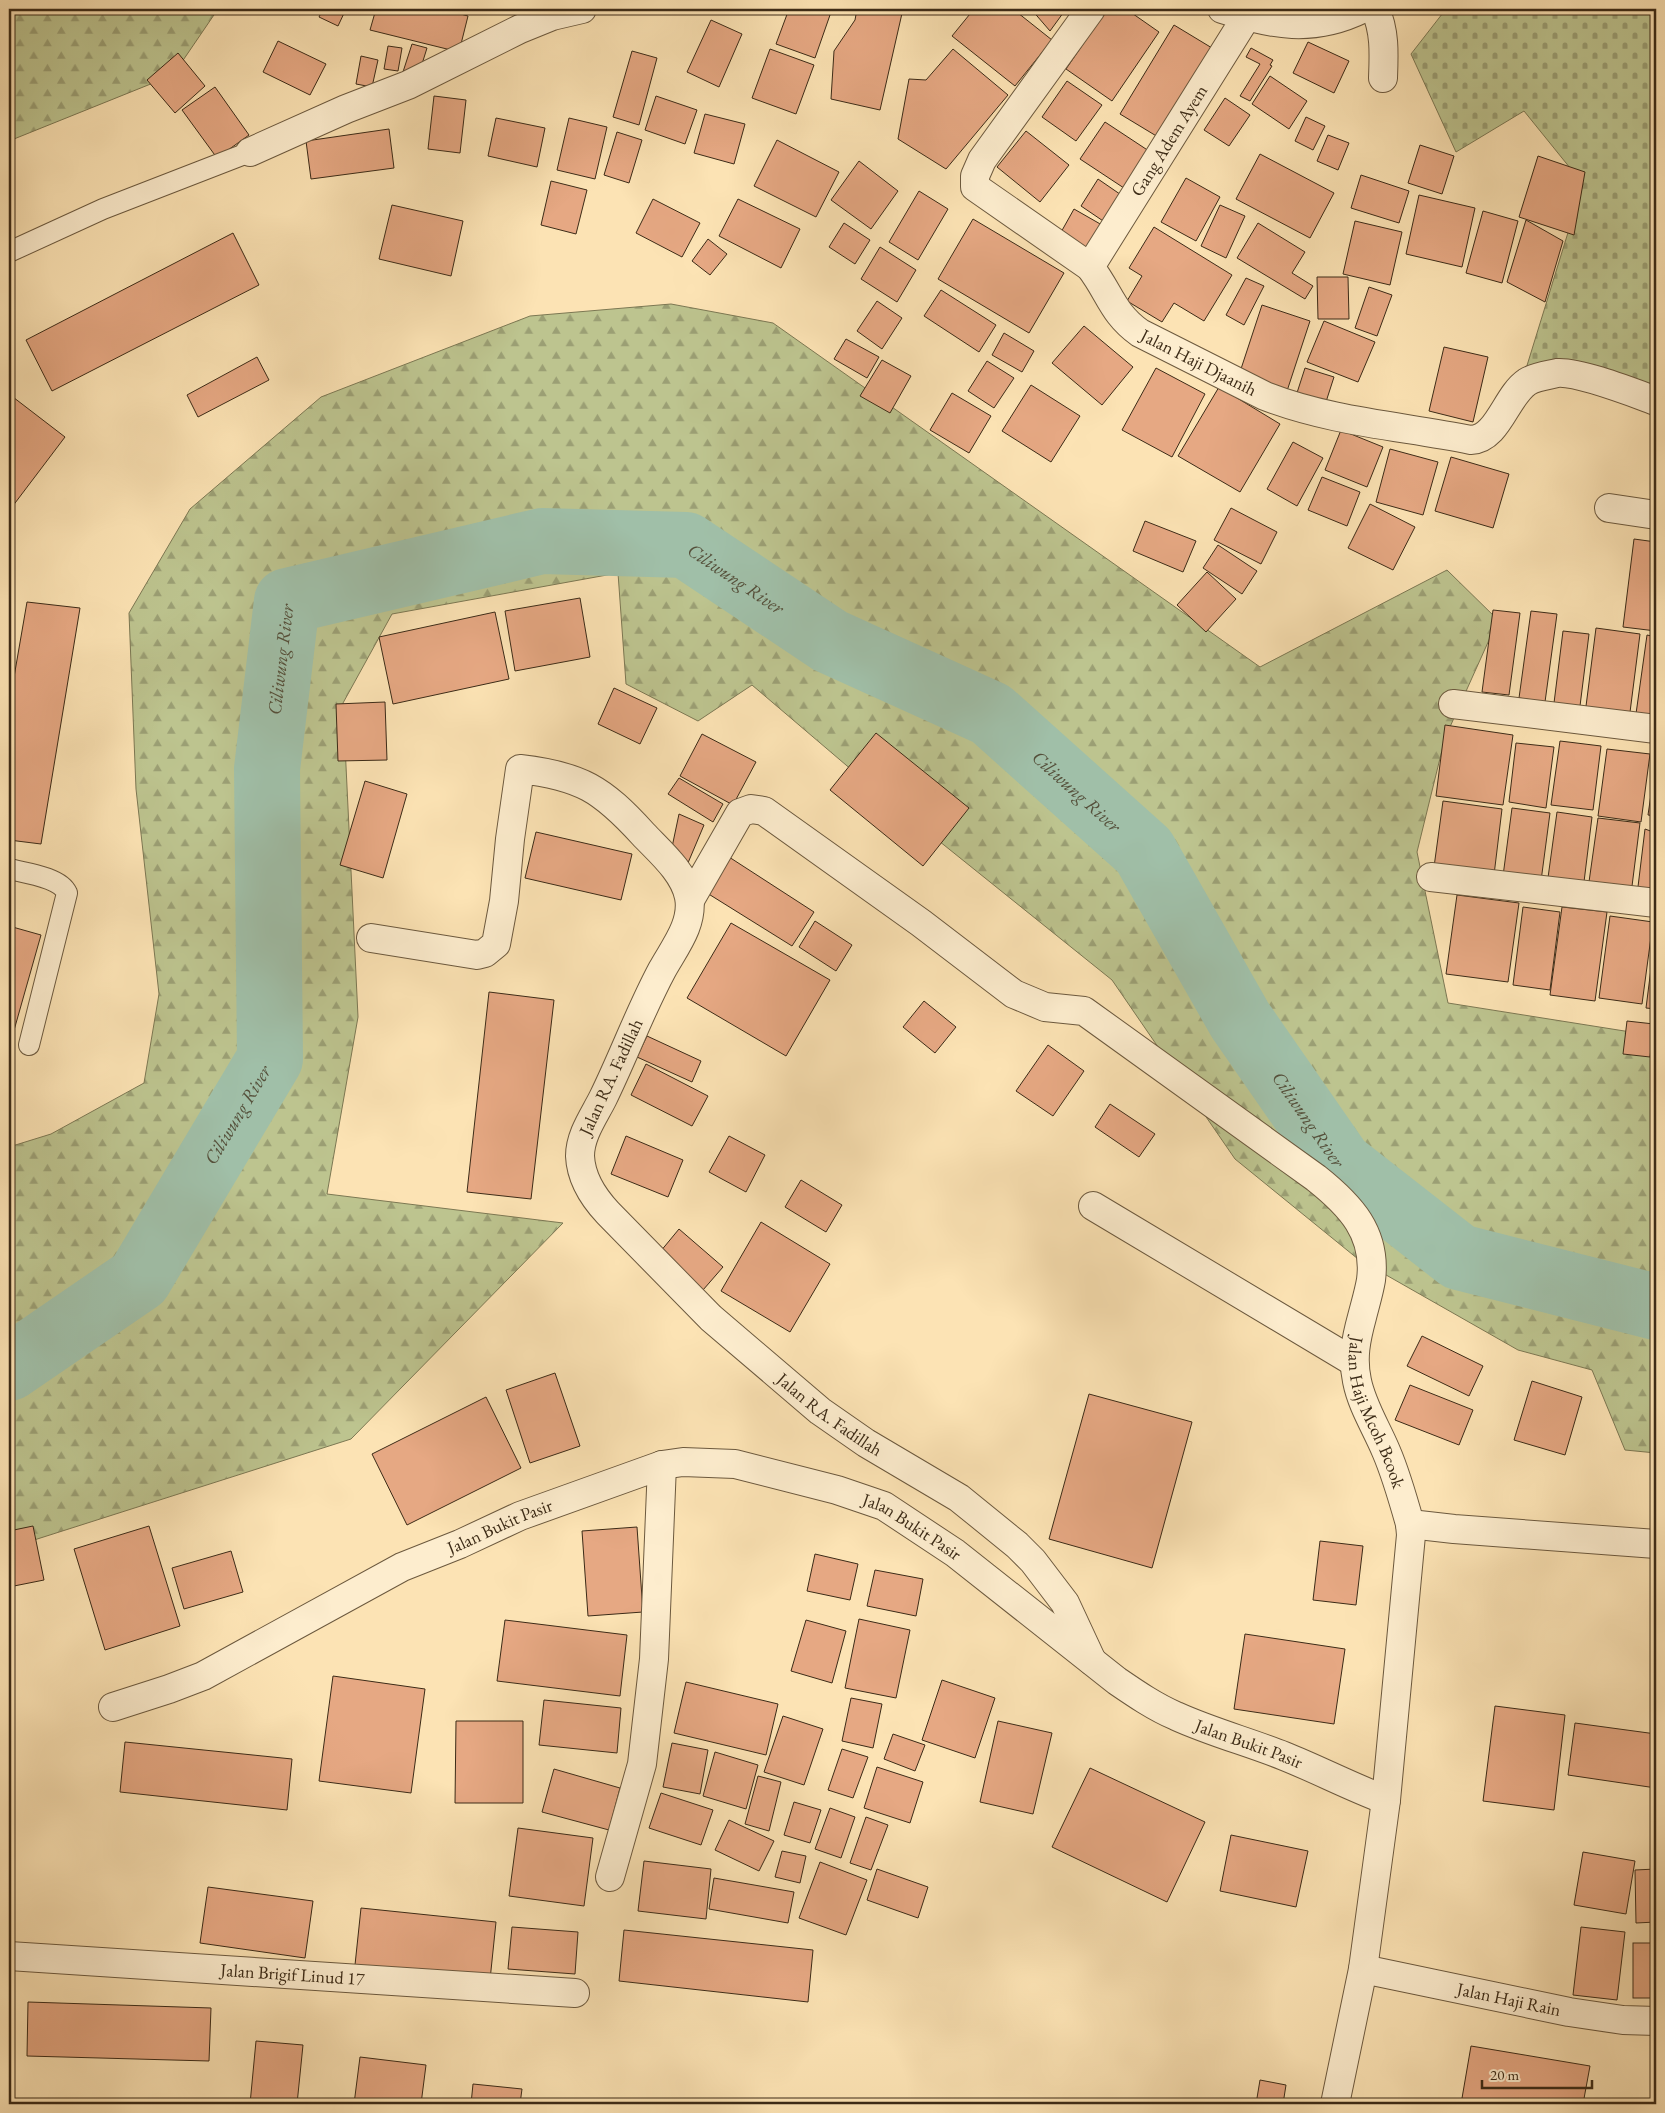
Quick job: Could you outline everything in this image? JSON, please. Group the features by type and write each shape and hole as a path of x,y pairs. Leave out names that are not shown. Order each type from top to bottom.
{"street":[{"path":"527,9 552,16"},
{"path":"250,152 346,109 408,85 520,29 552,16 582,9"},
{"name":"Jalan Haji Djaanih","path":"1091,9 982,160 975,176 975,187 1090,267 1102,283 1125,323 1140,333 1265,396 1314,413 1471,440 1478,440 1486,436 1516,393 1528,381 1558,373 1574,374 1656,400"},
{"path":"1234,12 1284,23 1312,25 1342,19 1362,9"},
{"path":"1375,9 1382,23 1384,36 1383,78"},
{"name":"Gang Adem Ayem","path":"1090,267 1234,12"},
{"path":"1610,508 1656,515"},
{"path":"1453,704 1656,729"},
{"path":"371,938 477,955 485,953 496,944 504,901 510,839 520,769 550,772 568,777 586,784 611,801 674,867 686,886 690,900"},
{"name":"Jalan Haji Mcoh Bcook","path":"690,900 740,813 745,810 757,809 764,811 921,923 1014,994 1045,1007 1084,1011 1341,1197 1352,1211 1368,1240 1371,1256 1371,1279 1354,1362 1362,1401 1386,1452 1410,1524 1411,1535 1386,1800"},
{"path":"1431,877 1656,903"},
{"name":"Jalan RA. Fadillah","path":"690,900 690,916 684,932 656,982 604,1097 581,1140 582,1173 608,1213 711,1318 802,1396 866,1443 959,1498 1017,1545 1033,1561 1064,1604 1092,1661"},
{"path":"1093,1206 1354,1362"},
{"name":"Jalan Bukit Pasir","path":"114,1707 203,1676 402,1568 520,1516 662,1465 683,1462 735,1464 838,1490 884,1506 955,1553 1117,1682 1176,1716 1282,1755 1324,1772 1352,1787 1386,1800"},
{"path":"610,1877 642,1764 654,1659 662,1465"},
{"path":"1410,1524 1656,1544"},
{"path":"1335,2104 1364,1969 1386,1800"},
{"name":"Jalan Brigif Linud 17","path":"9,1956 575,1993"},
{"name":"Jalan Haji Rain","path":"1364,1969 1569,2012 1623,2020 1656,2021"}],"lane":[{"path":"9,252 104,209 250,152"},
{"path":"9,869 56,882 65,889 67,894 29,1046"}],"green space":[{"path":"9,9 218,9 173,75 9,141"},
{"path":"1446,9 1656,9 1656,401 1525,372 1583,184 1524,111 1456,152 1411,54"},
{"path":"671,304 773,323 1260,667 1447,570 1498,620 1445,738 1417,852 1448,1003 1656,1036 1656,1453 1625,1450 1592,1370 1518,1350 1358,1259 1235,1159 1112,980 873,788 752,685 698,721 626,684 618,573 392,614 343,703 358,1017 327,1194 563,1223 351,1439 9,1548 9,1147 51,1134 144,1083 159,994 136,789 129,613 190,509 321,397 530,316"}],"building":[{"path":"323,9 346,9 338,26 319,17"},
{"path":"376,9 442,9 468,16 459,52 370,30"},
{"path":"789,9 814,9 830,15 815,58 776,44"},
{"path":"857,9 903,9 880,110 831,99 834,51 855,20"},
{"path":"974,9 1013,9 1052,40 1015,86 952,36"},
{"path":"1031,9 1066,9 1050,31"},
{"path":"1107,9 1126,9 1159,32 1112,101 1066,69"},
{"path":"711,20 742,34 719,87 687,72"},
{"path":"1174,25 1217,51 1163,140 1120,114"},
{"path":"278,41 326,64 310,95 263,72"},
{"path":"1308,42 1349,61 1334,93 1293,73"},
{"path":"412,44 427,48 417,80 402,75"},
{"path":"388,46 402,48 398,71 384,69"},
{"path":"1251,48 1273,60 1270,65 1272,66 1250,101 1240,96 1260,64 1246,57"},
{"path":"770,49 814,65 796,114 752,98"},
{"path":"953,49 1008,95 946,169 898,139 909,79 926,80"},
{"path":"632,51 657,58 639,125 613,117"},
{"path":"178,53 205,86 175,113 147,80"},
{"path":"361,56 378,60 372,87 356,84"},
{"path":"1270,76 1307,101 1289,129 1252,104"},
{"path":"1067,81 1102,105 1076,141 1042,117"},
{"path":"215,87 249,135 217,158 182,110"},
{"path":"434,96 466,100 460,153 428,149"},
{"path":"656,96 697,110 685,144 645,130"},
{"path":"1225,98 1250,115 1229,146 1204,130"},
{"path":"705,114 745,124 734,164 694,153"},
{"path":"1306,117 1325,126 1313,150 1295,141"},
{"path":"496,118 545,128 537,167 488,156"},
{"path":"569,118 607,127 595,179 557,170"},
{"path":"1105,122 1155,155 1130,192 1080,159"},
{"path":"389,129 394,168 311,179 306,141"},
{"path":"1026,131 1069,165 1040,202 997,167"},
{"path":"617,132 642,140 629,183 604,175"},
{"path":"1328,135 1349,143 1338,170 1317,161"},
{"path":"777,140 839,172 816,217 754,186"},
{"path":"1420,145 1454,156 1442,194 1408,183"},
{"path":"1260,154 1334,193 1310,238 1236,199"},
{"path":"1538,156 1585,172 1574,235 1519,217"},
{"path":"859,161 898,191 871,229 831,200"},
{"path":"1361,175 1409,191 1399,223 1351,208"},
{"path":"1186,178 1220,197 1196,241 1161,222"},
{"path":"1098,179 1130,201 1112,227 1081,206"},
{"path":"551,181 587,190 576,234 541,225"},
{"path":"919,191 948,209 918,260 889,242"},
{"path":"1419,195 1475,208 1462,267 1406,254"},
{"path":"653,199 700,223 682,257 636,233"},
{"path":"738,199 800,229 781,268 719,236"},
{"path":"392,205 463,221 451,276 379,259"},
{"path":"1220,205 1245,216 1226,258 1201,246"},
{"path":"1074,209 1109,229 1096,254 1060,234"},
{"path":"1483,211 1518,221 1502,283 1466,273"},
{"path":"973,219 1064,273 1029,333 938,279"},
{"path":"1526,220 1563,241 1545,302 1507,282"},
{"path":"1355,221 1402,232 1390,285 1343,274"},
{"path":"844,223 870,240 855,264 829,247"},
{"path":"1258,223 1305,252 1292,273 1313,286 1305,299 1237,258"},
{"path":"1154,227 1232,275 1204,321 1174,303 1162,322 1127,301 1142,276 1129,268"},
{"path":"233,233 259,285 52,391 26,340"},
{"path":"708,239 727,254 710,275 692,261"},
{"path":"880,247 916,270 897,302 861,279"},
{"path":"1317,277 1348,277 1349,319 1318,319"},
{"path":"1246,278 1264,286 1244,325 1226,315"},
{"path":"1369,287 1392,295 1377,336 1355,328"},
{"path":"941,290 996,325 979,352 924,316"},
{"path":"877,301 902,318 882,349 857,331"},
{"path":"1262,305 1310,321 1286,394 1238,378"},
{"path":"1324,321 1375,342 1358,382 1307,362"},
{"path":"1084,326 1133,367 1102,405 1052,363"},
{"path":"1004,333 1034,351 1022,372 992,355"},
{"path":"846,339 879,357 867,378 834,359"},
{"path":"1444,347 1488,357 1473,422 1429,411"},
{"path":"257,357 269,380 198,417 187,395"},
{"path":"882,360 911,376 890,413 860,396"},
{"path":"987,361 1014,378 994,408 968,391"},
{"path":"1156,368 1205,394 1172,457 1122,430"},
{"path":"1305,368 1334,377 1324,408 1295,399"},
{"path":"1031,385 1080,416 1051,462 1002,431"},
{"path":"1219,387 1280,424 1240,492 1178,456"},
{"path":"952,393 991,416 969,453 930,430"},
{"path":"9,394 65,437 9,511"},
{"path":"1341,430 1383,447 1367,487 1325,470"},
{"path":"1293,442 1323,458 1297,506 1267,489"},
{"path":"1390,449 1438,462 1423,515 1376,502"},
{"path":"1451,457 1509,474 1493,528 1435,511"},
{"path":"1322,477 1360,492 1347,526 1308,510"},
{"path":"1370,504 1415,527 1393,570 1348,548"},
{"path":"1231,508 1277,532 1261,564 1214,540"},
{"path":"1145,521 1196,541 1183,572 1133,551"},
{"path":"1634,539 1656,542 1656,631 1623,627"},
{"path":"1218,545 1257,571 1242,594 1203,568"},
{"path":"1207,572 1236,599 1206,632 1177,605"},
{"path":"580,598 590,657 515,671 505,611"},
{"path":"27,602 80,608 41,844 9,840 9,706"},
{"path":"1493,610 1520,613 1509,695 1482,692"},
{"path":"1531,611 1557,614 1545,702 1519,698"},
{"path":"495,612 509,679 393,704 379,637"},
{"path":"1596,628 1640,634 1629,720 1585,714"},
{"path":"1563,631 1589,634 1579,714 1553,711"},
{"path":"1647,635 1656,637 1656,724 1635,721"},
{"path":"614,688 657,708 640,744 598,724"},
{"path":"385,702 387,760 338,761 336,704"},
{"path":"1445,725 1513,735 1503,805 1436,796"},
{"path":"876,733 969,808 923,866 830,790"},
{"path":"702,734 756,762 733,805 680,776"},
{"path":"1560,741 1601,746 1593,810 1551,805"},
{"path":"1516,743 1554,747 1546,808 1509,802"},
{"path":"1607,749 1650,754 1641,822 1598,816"},
{"path":"1656,760 1656,816 1648,815"},
{"path":"679,778 723,804 713,822 668,794"},
{"path":"365,781 407,794 383,878 340,865"},
{"path":"1443,801 1502,809 1494,875 1434,867"},
{"path":"1512,808 1550,813 1541,881 1503,876"},
{"path":"1557,812 1592,817 1583,890 1547,885"},
{"path":"679,814 704,825 685,870 671,852"},
{"path":"1598,818 1640,823 1631,894 1588,889"},
{"path":"1645,829 1656,833 1656,893 1637,895"},
{"path":"536,832 632,854 621,900 525,878"},
{"path":"729,857 814,912 792,946 707,893"},
{"path":"1457,895 1519,903 1508,982 1446,974"},
{"path":"1523,907 1560,912 1550,990 1513,985"},
{"path":"1562,907 1607,912 1595,1001 1550,995"},
{"path":"1610,916 1653,922 1642,1004 1599,998"},
{"path":"815,921 852,945 836,971 799,947"},
{"path":"731,923 830,980 786,1056 687,998"},
{"path":"9,926 41,935 9,1048"},
{"path":"1656,929 1656,1009 1646,1008"},
{"path":"489,992 554,1000 531,1199 467,1192"},
{"path":"924,1001 956,1027 935,1053 903,1027"},
{"path":"1627,1021 1654,1024 1650,1057 1623,1054"},
{"path":"647,1036 701,1061 692,1082 637,1057"},
{"path":"1048,1045 1084,1071 1053,1116 1016,1091"},
{"path":"646,1064 708,1096 692,1126 631,1095"},
{"path":"1110,1104 1155,1134 1139,1157 1095,1127"},
{"path":"626,1136 683,1160 668,1197 611,1174"},
{"path":"729,1136 765,1155 746,1192 709,1172"},
{"path":"801,1180 842,1205 826,1232 785,1207"},
{"path":"761,1222 830,1264 790,1332 721,1291"},
{"path":"679,1229 723,1267 703,1290 660,1252"},
{"path":"1422,1336 1483,1366 1469,1396 1407,1366"},
{"path":"555,1373 580,1446 530,1463 506,1390"},
{"path":"1532,1381 1582,1397 1565,1455 1514,1440"},
{"path":"1410,1385 1473,1410 1459,1445 1395,1420"},
{"path":"1089,1394 1192,1422 1152,1568 1049,1539"},
{"path":"486,1397 521,1468 407,1525 372,1454"},
{"path":"33,1526 44,1580 9,1587 9,1531"},
{"path":"149,1526 180,1626 105,1650 74,1549"},
{"path":"637,1527 643,1612 588,1616 582,1531"},
{"path":"1320,1541 1363,1546 1356,1605 1313,1600"},
{"path":"231,1551 243,1592 184,1609 172,1568"},
{"path":"815,1554 858,1564 850,1600 807,1591"},
{"path":"875,1570 923,1579 916,1616 867,1606"},
{"path":"859,1619 910,1630 896,1698 845,1688"},
{"path":"505,1620 627,1635 620,1696 497,1681"},
{"path":"806,1620 846,1631 832,1683 791,1671"},
{"path":"1245,1634 1345,1649 1334,1724 1234,1709"},
{"path":"333,1676 425,1689 411,1793 319,1781"},
{"path":"942,1680 995,1698 975,1758 922,1740"},
{"path":"686,1682 778,1704 766,1755 674,1733"},
{"path":"851,1698 882,1704 873,1748 842,1741"},
{"path":"544,1700 621,1708 617,1753 539,1745"},
{"path":"1495,1706 1565,1715 1554,1810 1483,1801"},
{"path":"783,1716 823,1729 804,1785 764,1772"},
{"path":"456,1721 523,1721 523,1803 455,1803"},
{"path":"998,1721 1052,1733 1033,1814 980,1802"},
{"path":"1575,1723 1656,1734 1656,1788 1568,1775"},
{"path":"893,1734 925,1745 915,1771 884,1759"},
{"path":"125,1742 292,1759 287,1810 120,1792"},
{"path":"672,1743 708,1750 700,1794 663,1787"},
{"path":"842,1749 868,1757 853,1798 828,1790"},
{"path":"715,1752 758,1765 746,1809 703,1796"},
{"path":"877,1767 923,1782 910,1823 864,1808"},
{"path":"1090,1768 1205,1822 1167,1902 1052,1847"},
{"path":"554,1769 620,1788 609,1830 542,1812"},
{"path":"758,1776 781,1782 769,1831 745,1824"},
{"path":"661,1793 713,1810 701,1845 649,1828"},
{"path":"794,1802 821,1810 810,1843 784,1835"},
{"path":"830,1808 855,1817 841,1858 815,1849"},
{"path":"866,1817 888,1825 871,1870 850,1863"},
{"path":"729,1820 774,1841 759,1871 715,1850"},
{"path":"518,1828 593,1838 584,1906 509,1896"},
{"path":"1231,1835 1308,1851 1296,1907 1220,1891"},
{"path":"782,1851 806,1856 800,1883 775,1877"},
{"path":"1583,1852 1635,1861 1626,1914 1574,1905"},
{"path":"644,1861 711,1869 706,1919 638,1911"},
{"path":"820,1862 867,1880 846,1935 799,1918"},
{"path":"877,1869 928,1887 918,1918 867,1900"},
{"path":"1656,1869 1656,1922 1636,1923 1635,1870"},
{"path":"714,1878 794,1892 788,1923 709,1909"},
{"path":"208,1887 313,1901 305,1958 200,1943"},
{"path":"361,1908 496,1922 490,1980 355,1965"},
{"path":"512,1927 578,1932 575,1974 508,1969"},
{"path":"1581,1927 1625,1932 1617,2000 1573,1995"},
{"path":"624,1930 813,1950 808,2002 619,1981"},
{"path":"1633,1943 1656,1943 1656,1998 1633,1998"},
{"path":"28,2002 211,2008 209,2061 27,2056"},
{"path":"256,2041 303,2045 297,2104 250,2104"},
{"path":"1471,2046 1590,2066 1583,2104 1461,2104"},
{"path":"360,2057 426,2065 421,2104 354,2104"},
{"path":"1260,2080 1286,2085 1283,2104 1256,2104"},
{"path":"473,2084 522,2089 520,2104 471,2104"}],"waterway":[{"name":"Ciliwung River","path":"9,1368 139,1279 270,1059 267,769 287,601 542,541 686,545 830,641 991,714 1144,851 1240,1020 1340,1164 1459,1257 1656,1307"}]}
